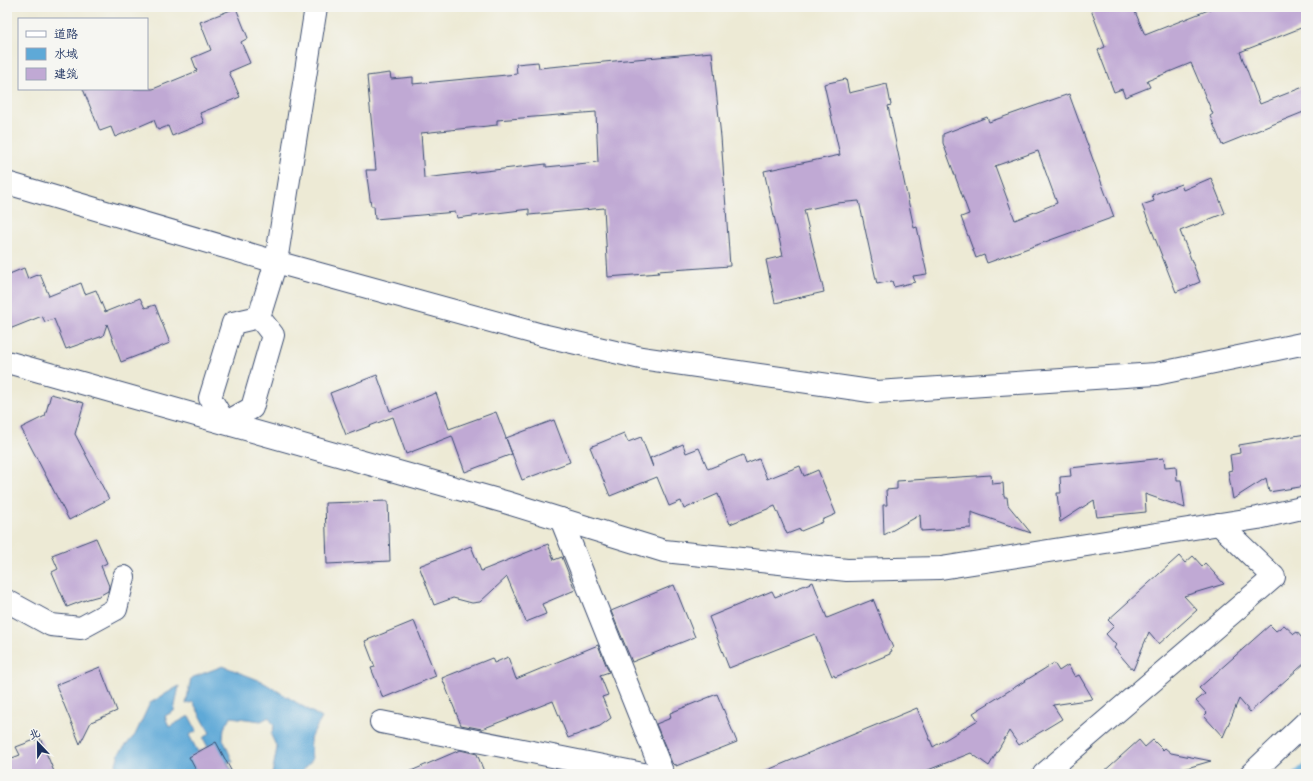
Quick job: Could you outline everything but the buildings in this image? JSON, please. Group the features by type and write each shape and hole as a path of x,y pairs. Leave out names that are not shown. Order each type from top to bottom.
{"street":[{"path":"259,317 276,262 316,7"},
{"path":"7,183 276,262 542,335 641,358 877,392 1156,374 1306,343"},
{"path":"225,423 252,408 273,336 259,317"},
{"path":"225,423 210,398 233,323 259,317"},
{"path":"7,362 505,502 664,551 847,570 941,568 1258,518 1306,507"},
{"path":"561,519 663,774"},
{"path":"1044,774 1274,577 1220,524"},
{"path":"7,602 51,625 80,628 116,609 124,577"},
{"path":"381,722 643,774"},
{"path":"1251,774 1306,722"}],"water":[{"path":"223,666 261,681 322,718 310,738 312,760 300,774 272,774 277,748 271,735 274,726 269,717 261,721 231,717 224,728 223,739 233,762 227,762 233,772 230,774 116,774 116,764 119,753 135,735 150,703 179,686 174,711 165,716 169,727 189,716 197,731 189,735 198,752 208,747 203,738 210,733 193,702 186,704 191,678"}],"waterway":[{"path":"1298,774 1306,767"}]}
